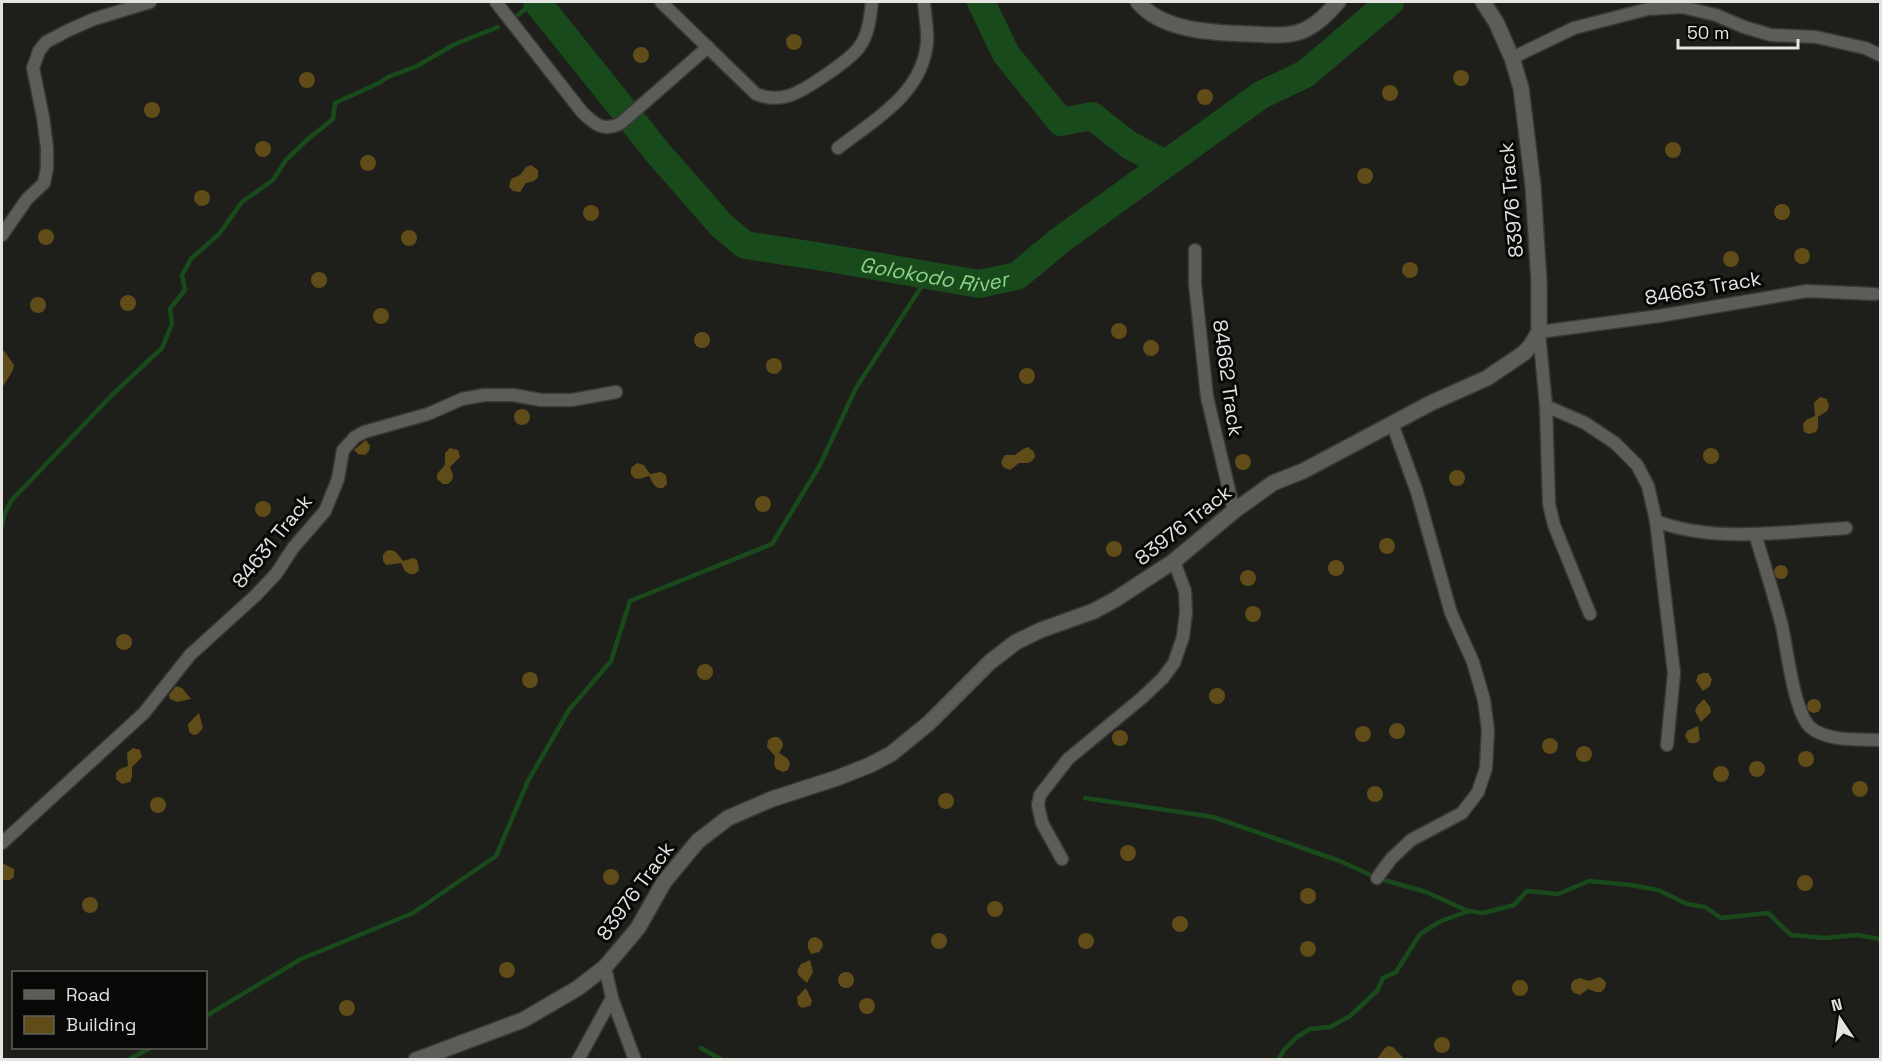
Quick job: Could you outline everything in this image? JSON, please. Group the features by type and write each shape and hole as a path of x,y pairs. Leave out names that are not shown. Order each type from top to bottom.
{"street":[{"path":"2,235 27,199 44,183 47,148 44,117 33,68 39,51 46,42 69,30 94,19 150,2"},
{"path":"496,2 590,120 600,128 612,127 621,123 708,46"},
{"path":"661,2 756,94 770,98 790,96 850,57 865,38 872,2"},
{"path":"838,148 905,95 922,69 927,41 924,2"},
{"path":"1138,2 1158,17 1189,28 1218,33 1285,35 1302,31 1317,23 1338,2"},
{"name":"83976 Track","path":"416,1059 523,1020 578,988 605,967 638,928 664,882 698,841 728,818 837,778 891,754 929,723 990,662 1016,642 1041,630 1094,611 1144,582 1174,561 1234,511 1273,483 1303,471 1392,423 1487,378 1524,353 1539,332 1539,282 1533,186 1521,88 1512,58 1496,22 1483,2"},
{"path":"1512,58 1574,28 1648,9 1682,7 1716,15 1744,27 1772,35 1816,37 1865,48 1881,55"},
{"name":"84662 Track","path":"1195,250 1195,284 1206,397 1234,511"},
{"name":"84663 Track","path":"1539,332 1659,316 1807,291 1875,294"},
{"path":"1539,332 1546,406 1549,504 1554,525 1590,614"},
{"name":"84631 Track","path":"2,843 144,713 190,655 276,574 293,548 325,511 338,479 343,450 355,437 364,432 428,414 462,399 484,395 572,400 616,392"},
{"path":"1546,406 1585,423 1615,443 1637,465 1648,486 1656,521 1674,673 1667,745"},
{"path":"1377,878 1391,859 1411,840 1462,813 1478,792 1486,768 1488,730 1482,690 1473,662 1451,613 1417,492 1392,423"},
{"path":"1656,521 1692,532 1755,534 1846,528"},
{"path":"1755,534 1782,625 1797,700 1805,722 1828,736 1881,740"},
{"path":"1062,859 1042,823 1038,805 1040,795 1068,759 1143,697 1163,678 1174,663 1183,637 1186,612 1185,591 1174,561"},
{"path":"605,967 612,998 635,1059"},
{"path":"578,1059 612,998"}],"building":[{"path":"794,34 800,36 802,42 800,48 794,50 788,48 786,42 788,36"},
{"path":"641,47 647,49 649,55 647,61 641,63 635,61 633,55 635,49"},
{"path":"1461,70 1467,72 1469,78 1467,84 1461,86 1455,84 1453,78 1455,72"},
{"path":"307,72 313,74 315,80 313,86 307,88 301,86 299,80 301,74"},
{"path":"1390,85 1396,87 1398,93 1396,99 1390,101 1384,99 1382,93 1384,87"},
{"path":"1205,89 1211,91 1213,97 1211,103 1205,105 1199,103 1197,97 1199,91"},
{"path":"152,102 158,104 160,110 158,116 152,118 146,116 144,110 146,104"},
{"path":"263,141 269,143 271,149 269,155 263,157 257,155 255,149 257,143"},
{"path":"1673,142 1679,144 1681,150 1679,156 1673,158 1667,156 1665,150 1667,144"},
{"path":"368,155 374,157 376,163 374,169 368,171 362,169 360,163 362,157"},
{"path":"531,165 538,170 538,177 526,183 520,192 513,191 509,187 511,179 520,175 526,167"},
{"path":"1365,168 1371,170 1373,176 1371,182 1365,184 1359,182 1357,176 1359,170"},
{"path":"202,190 208,192 210,198 208,204 202,206 196,204 194,198 196,192"},
{"path":"1782,204 1788,206 1790,212 1788,218 1782,220 1776,218 1774,212 1776,206"},
{"path":"591,205 597,207 599,213 597,219 591,221 585,219 583,213 585,207"},
{"path":"46,229 52,231 54,237 52,243 46,245 40,243 38,237 40,231"},
{"path":"409,230 415,232 417,238 415,244 409,246 403,244 401,238 403,232"},
{"path":"1802,248 1808,250 1810,256 1808,262 1802,264 1796,262 1794,256 1796,250"},
{"path":"1731,251 1737,253 1739,259 1737,265 1731,267 1725,265 1723,259 1725,253"},
{"path":"1410,262 1416,264 1418,270 1416,276 1410,278 1404,276 1402,270 1404,264"},
{"path":"319,272 325,274 327,280 325,286 319,288 313,286 311,280 313,274"},
{"path":"128,295 134,297 136,303 134,309 128,311 122,309 120,303 122,297"},
{"path":"38,297 44,299 46,305 44,311 38,313 32,311 30,305 32,299"},
{"path":"381,308 387,310 389,316 387,322 381,324 375,322 373,316 375,310"},
{"path":"1119,323 1125,325 1127,331 1125,337 1119,339 1113,337 1111,331 1113,325"},
{"path":"702,332 708,334 710,340 708,346 702,348 696,346 694,340 696,334"},
{"path":"1151,340 1157,342 1159,348 1157,354 1151,356 1145,354 1143,348 1145,342"},
{"path":"2,348 14,365 2,388"},
{"path":"774,358 780,360 782,366 780,372 774,374 768,372 766,366 768,360"},
{"path":"1027,368 1033,370 1035,376 1033,382 1027,384 1021,382 1019,376 1021,370"},
{"path":"1820,397 1827,399 1829,406 1827,411 1818,417 1816,432 1809,434 1804,432 1803,424 1815,416 1814,403"},
{"path":"522,409 528,411 530,417 528,423 522,425 516,423 514,417 516,411"},
{"path":"366,440 370,446 369,451 365,455 358,454 354,450"},
{"path":"1028,447 1034,452 1035,457 1032,461 1019,463 1010,470 1003,467 1001,462 1005,455 1015,455"},
{"path":"450,448 458,450 460,457 450,467 452,480 448,484 443,484 437,479 437,474 445,465 445,453"},
{"path":"1711,448 1717,450 1719,456 1717,462 1711,464 1705,462 1703,456 1705,450"},
{"path":"1243,454 1249,456 1251,462 1249,468 1243,470 1237,468 1235,462 1237,456"},
{"path":"637,463 644,465 650,474 661,472 666,475 667,484 663,488 658,488 649,476 634,478 631,468"},
{"path":"1457,470 1463,472 1465,478 1463,484 1457,486 1451,484 1449,478 1451,472"},
{"path":"763,496 769,498 771,504 769,510 763,512 757,510 755,504 757,498"},
{"path":"263,501 269,503 271,509 269,515 263,517 257,515 255,509 257,503"},
{"path":"1387,538 1393,540 1395,546 1393,552 1387,554 1381,552 1379,546 1381,540"},
{"path":"1114,541 1120,543 1122,549 1120,555 1114,557 1108,555 1106,549 1108,543"},
{"path":"386,551 396,552 403,561 413,558 417,560 419,570 415,574 410,574 405,571 401,563 386,565 383,555"},
{"path":"1336,560 1342,562 1344,568 1342,574 1336,576 1330,574 1328,568 1330,562"},
{"path":"1778,565 1784,565 1788,572 1784,579 1778,579 1774,575 1774,569"},
{"path":"1248,570 1254,572 1256,578 1254,584 1248,586 1242,584 1240,578 1242,572"},
{"path":"1253,606 1259,608 1261,614 1259,620 1253,622 1247,620 1245,614 1247,608"},
{"path":"124,634 130,636 132,642 130,648 124,650 118,648 116,642 118,636"},
{"path":"705,664 711,666 713,672 711,678 705,680 699,678 697,672 699,666"},
{"path":"530,672 536,674 538,680 536,686 530,688 524,686 522,680 524,674"},
{"path":"1708,673 1712,679 1710,686 1703,691 1696,681 1698,675"},
{"path":"176,686 182,688 191,699 177,702 170,699 169,695"},
{"path":"1217,688 1223,690 1225,696 1223,702 1217,704 1211,702 1209,696 1211,690"},
{"path":"1704,699 1711,712 1701,722 1695,711"},
{"path":"1811,699 1817,699 1821,706 1817,713 1811,713 1807,709 1807,703"},
{"path":"199,713 203,728 198,734 193,735 189,732 188,724"},
{"path":"1397,723 1403,725 1405,731 1403,737 1397,739 1391,737 1389,731 1391,725"},
{"path":"1363,726 1369,728 1371,734 1369,740 1363,742 1357,740 1355,734 1357,728"},
{"path":"1698,726 1700,740 1696,743 1689,743 1685,736 1687,731"},
{"path":"1120,730 1126,732 1128,738 1126,744 1120,746 1114,744 1112,738 1114,732"},
{"path":"778,737 782,741 783,746 779,753 790,763 788,770 783,772 776,769 775,756 767,747 768,740"},
{"path":"1550,738 1556,740 1558,746 1556,752 1550,754 1544,752 1542,746 1544,740"},
{"path":"1584,746 1590,748 1592,754 1590,760 1584,762 1578,760 1576,754 1578,748"},
{"path":"133,748 140,750 142,757 132,767 130,782 122,784 116,779 116,773 128,766 127,753"},
{"path":"1806,751 1812,753 1814,759 1812,765 1806,767 1800,765 1798,759 1800,753"},
{"path":"1757,761 1763,763 1765,769 1763,775 1757,777 1751,775 1749,769 1751,763"},
{"path":"1721,766 1727,768 1729,774 1727,780 1721,782 1715,780 1713,774 1715,768"},
{"path":"1860,781 1866,783 1868,789 1866,795 1860,797 1854,795 1852,789 1854,783"},
{"path":"1375,786 1381,788 1383,794 1381,800 1375,802 1369,800 1367,794 1369,788"},
{"path":"946,793 952,795 954,801 952,807 946,809 940,807 938,801 940,795"},
{"path":"158,797 164,799 166,805 164,811 158,813 152,811 150,805 152,799"},
{"path":"1128,845 1134,847 1136,853 1134,859 1128,861 1122,859 1120,853 1122,847"},
{"path":"2,863 14,869 14,877 10,880 2,880"},
{"path":"611,869 617,871 619,877 617,883 611,885 605,883 603,877 605,871"},
{"path":"1805,875 1811,877 1813,883 1811,889 1805,891 1799,889 1797,883 1799,877"},
{"path":"1308,888 1314,890 1316,896 1314,902 1308,904 1302,902 1300,896 1302,890"},
{"path":"90,897 96,899 98,905 96,911 90,913 84,911 82,905 84,899"},
{"path":"995,901 1001,903 1003,909 1001,915 995,917 989,915 987,909 989,903"},
{"path":"1180,916 1186,918 1188,924 1186,930 1180,932 1174,930 1172,924 1174,918"},
{"path":"939,933 945,935 947,941 945,947 939,949 933,947 931,941 933,935"},
{"path":"1086,933 1092,935 1094,941 1092,947 1086,949 1080,947 1078,941 1080,935"},
{"path":"816,937 822,941 823,946 819,952 811,954 808,942 811,938"},
{"path":"1308,941 1314,943 1316,949 1314,955 1308,957 1302,955 1300,949 1302,943"},
{"path":"810,960 813,972 807,983 797,971 801,964"},
{"path":"507,962 513,964 515,970 513,976 507,978 501,976 499,970 501,964"},
{"path":"846,972 852,974 854,980 852,986 846,988 840,986 838,980 840,974"},
{"path":"1599,977 1606,983 1601,992 1588,989 1580,995 1571,989 1574,980 1580,978 1589,981"},
{"path":"1520,980 1526,982 1528,988 1526,994 1520,996 1514,994 1512,988 1514,982"},
{"path":"806,988 812,1001 810,1006 802,1008 798,1005 797,997"},
{"path":"867,998 873,1000 875,1006 873,1012 867,1014 861,1012 859,1006 861,1000"},
{"path":"347,1000 353,1002 355,1008 353,1014 347,1016 341,1014 339,1008 341,1002"},
{"path":"1442,1037 1448,1039 1450,1045 1448,1051 1442,1053 1436,1051 1434,1045 1436,1039"},
{"path":"1388,1046 1393,1047 1404,1059 1377,1059"}],"waterway":[{"path":"518,15 534,2"},
{"name":"Golokodo River","path":"537,2 659,154 722,226 745,245 979,284 1017,276 1059,241 1261,95 1305,74 1390,2"},
{"path":"981,2 1006,54 1061,122 1092,116 1129,145 1165,164"},
{"path":"2,527 4,515 11,501 113,394 162,348 172,324 170,309 185,290 182,275 191,259 219,234 242,202 273,180 286,160 333,119 335,103 388,77 417,66 455,44 498,27"},
{"path":"207,1015 301,959 413,913 496,856 528,781 569,710 611,661 630,601 772,544 820,465 856,388 929,275"},
{"path":"1085,798 1213,817 1340,861 1377,878 1426,892 1468,911"},
{"path":"1278,1060 1297,1037 1310,1029 1330,1027 1350,1016 1377,991 1383,978 1396,972 1420,934 1441,921 1469,911 1483,913 1514,905 1527,891 1558,894 1589,881 1631,885 1658,890 1687,904 1705,907 1721,918 1768,913 1791,935 1825,938 1857,935 1880,939"},
{"path":"701,1048 722,1060"},
{"path":"128,1060 148,1049"}]}
